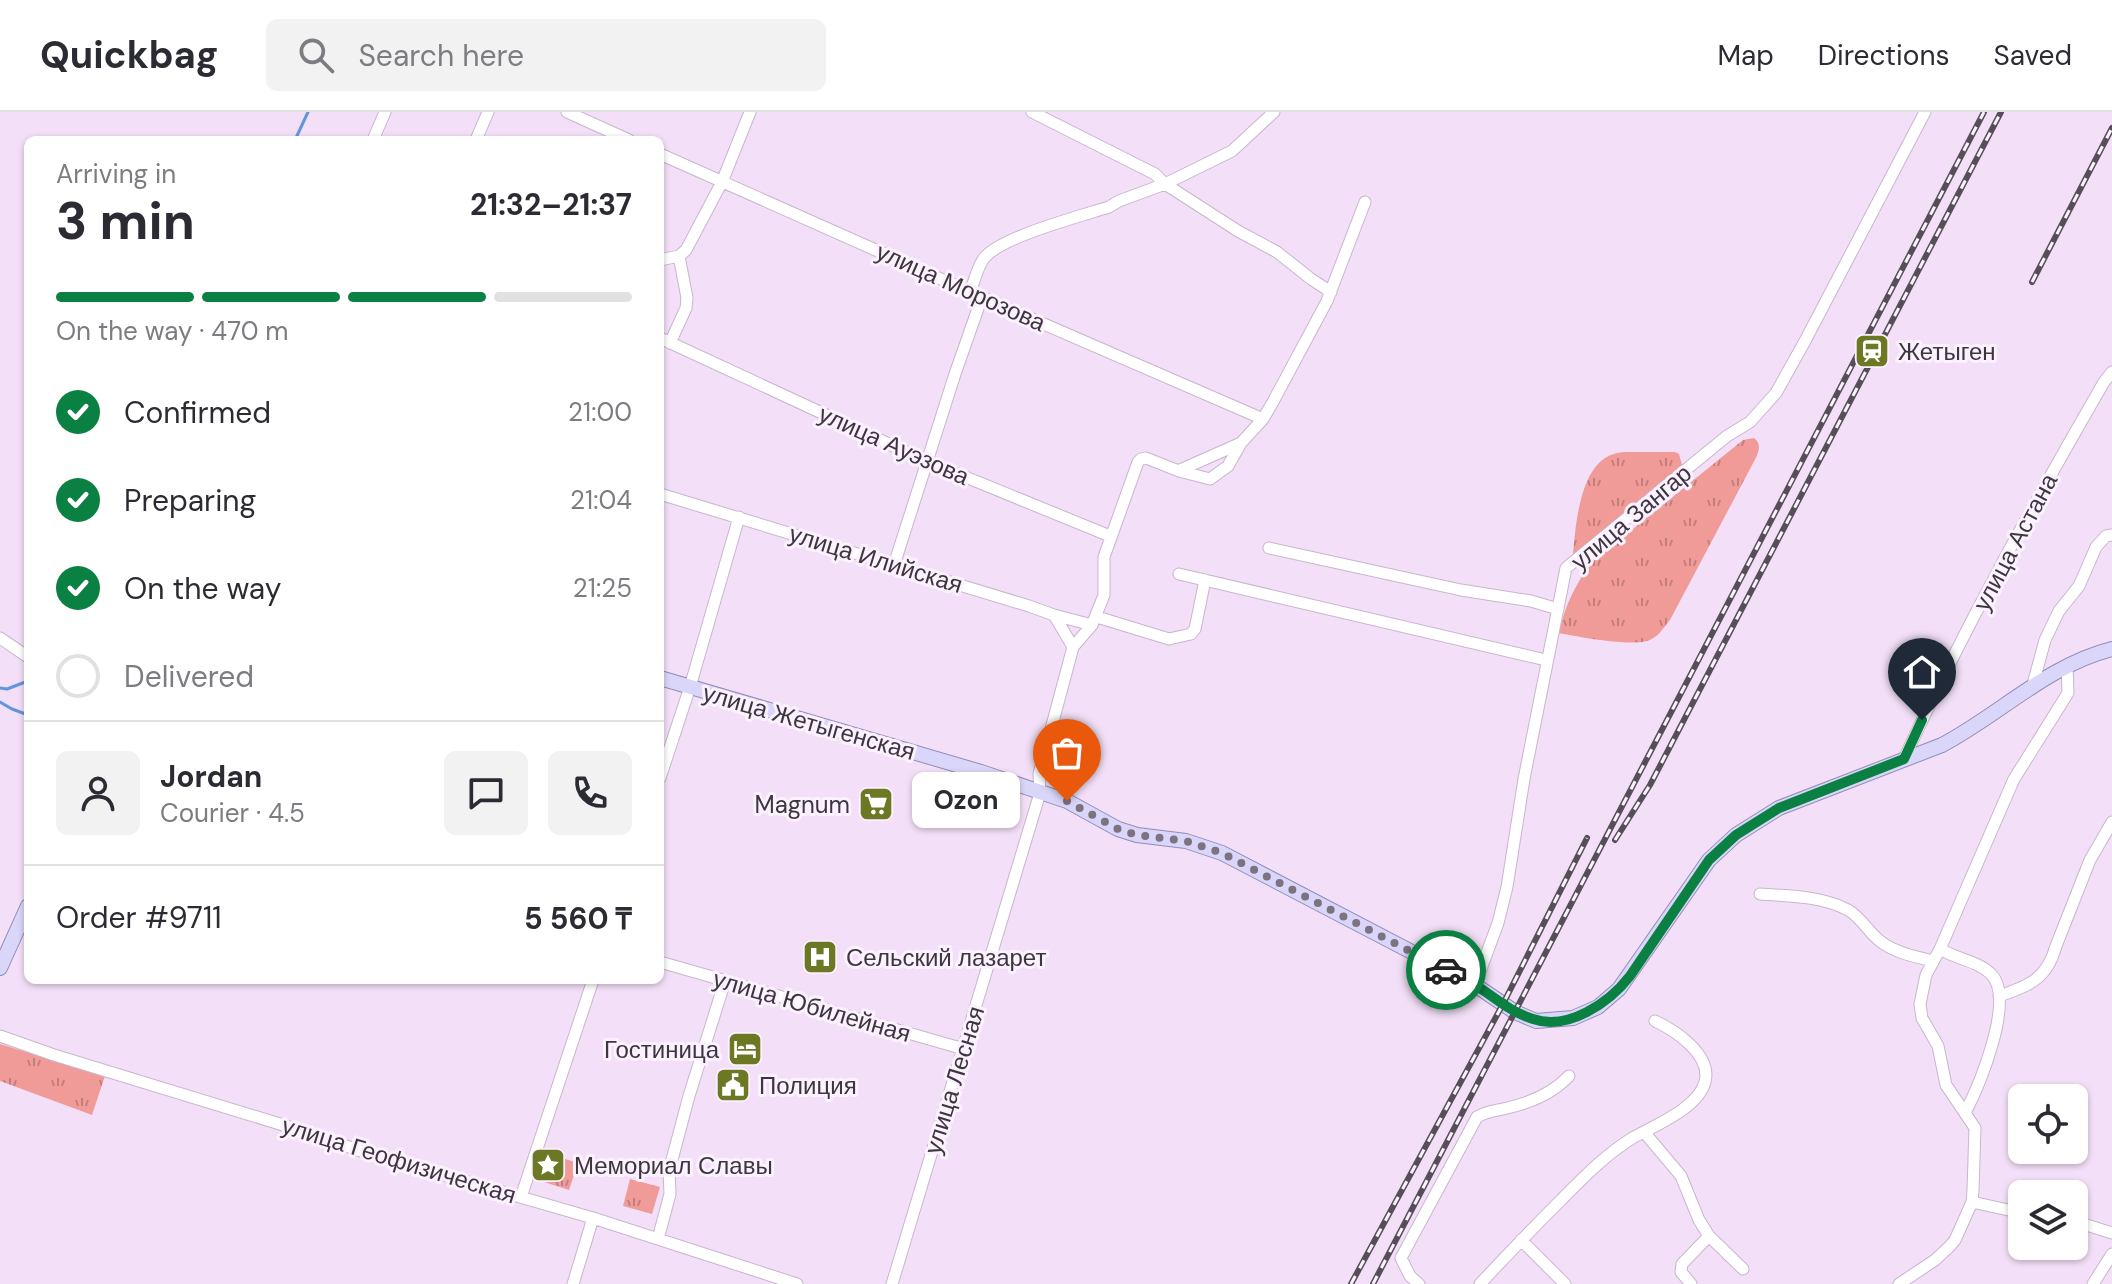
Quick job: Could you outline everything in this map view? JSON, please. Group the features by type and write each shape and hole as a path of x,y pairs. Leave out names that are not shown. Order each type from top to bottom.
{"main road":[{"name":"улица Жетыгенская","path":"664,679 981,772 1067,801 1118,829 1137,835 1186,841 1222,853 1475,985 1515,1012 1536,1021 1573,1018 1598,1007 1619,989 1709,860 1736,835 1779,808 1942,745 2067,666 2091,654 2112,649"},
{"path":"0,968 24,915"}],"street":[{"path":"375,136 385,112"},
{"path":"478,136 488,112"},
{"path":"567,112 592,117 623,136"},
{"path":"664,259 679,256 686,250 722,182 750,112"},
{"path":"1032,112 1155,174 1165,184 1238,231 1277,252 1331,292"},
{"path":"894,565 955,374 984,257 996,248 1032,232 1109,207 1232,151 1274,112"},
{"name":"улица Зангар","path":"1475,985 1498,923 1507,887 1546,660 1566,568 1727,436 1750,422 1776,393 1925,112"},
{"name":"улица Морозова","path":"664,156 1263,419"},
{"path":"1110,536 1139,460 1146,458 1210,479 1228,466 1241,443 1263,419 1331,292 1365,202"},
{"path":"665,341 686,308 679,256"},
{"name":"улица Ауэзова","path":"665,341 927,461 1110,536"},
{"name":"улица Астана","path":"1904,759 2046,480 2112,372"},
{"path":"1179,471 1241,443"},
{"name":"улица Илийская","path":"664,495 1054,615 1095,621 1169,639 1191,634 1195,629 1205,580"},
{"path":"664,766 739,517"},
{"path":"2032,688 2045,640 2059,611 2079,586 2096,547 2106,536 2112,535"},
{"name":"улица Лесная","path":"892,1284 1040,793 1039,774 1073,647 1095,621 1105,592 1104,557 1110,536"},
{"path":"1269,548 1558,609"},
{"path":"1179,574 1546,660"},
{"path":"1054,615 1073,647"},
{"path":"0,638 24,654"},
{"path":"1899,1284 1949,1247 1972,1202 1975,1128 1946,1085 1938,1046 1922,1018 1921,990 2014,779 2068,693 2067,666"},
{"path":"1999,996 2030,984 2044,974 2052,961 2090,860 2112,822"},
{"path":"1760,894 1798,897 1835,905 1849,911 1882,944 1933,961"},
{"path":"1940,949 1982,967 1994,976 1999,996 1997,1029 1983,1074 1965,1113"},
{"name":"улица Юбилейная","path":"664,963 964,1049"},
{"path":"658,1239 670,1194 669,1171 725,981"},
{"path":"521,1197 592,984"},
{"path":"1480,1284 1586,1175 1617,1149 1682,1110 1697,1097 1704,1086 1704,1062 1667,1026 1655,1021"},
{"name":"улица Геофизическая","path":"0,1036 361,1151 593,1218 797,1284"},
{"path":"1419,1284 1410,1276 1401,1258 1477,1117 1533,1099 1563,1083 1569,1076"},
{"path":"1644,1132 1681,1176 1709,1236 1743,1269"},
{"path":"1972,1202 2008,1210"},
{"path":"573,1284 593,1218"},
{"path":"2088,1225 2112,1233"},
{"path":"1691,1284 1681,1272 1682,1264 1709,1236"},
{"path":"1521,1240 1565,1284"},
{"path":"2099,1282 2112,1254"}],"green space":[{"path":"1754,438 1759,445 1756,457 1670,620 1657,635 1647,641 1628,642 1559,633 1571,596 1592,562 1743,440"},
{"path":"1624,452 1675,452 1679,454 1682,465 1680,472 1573,556 1580,506 1588,480 1604,459"},
{"path":"0,1044 105,1076 92,1115 0,1081"},
{"path":"547,1153 578,1163 569,1190 538,1180"},
{"path":"630,1179 660,1187 652,1214 623,1206"}],"waterway":[{"path":"297,136 308,112"},
{"path":"0,688 7,689 24,683"},
{"path":"0,702 24,714"}],"railway":[{"path":"1373,1284 1984,112"},
{"path":"1615,840 1650,785 2001,112"},
{"path":"2032,282 2112,128"},
{"path":"1351,1284 1503,1004 1587,838"}],"way so far":[{"path":"1067,801 1118,829 1137,835 1186,841 1222,853 1446,970"}],"place":[{"name":"Жетыген","path":"1872,351"},
{"name":"Ozon","path":"1067,801"},
{"name":"Magnum","path":"876,804"},
{"name":"Сельский лазарет","path":"820,957"},
{"name":"Гостиница","path":"745,1049"},
{"name":"Полиция","path":"733,1085"},
{"name":"Мемориал Славы","path":"548,1165"}],"route":[{"path":"1446,970 1515,1012 1536,1021 1573,1018 1598,1007 1630,976 1709,860 1736,835 1779,808 1904,759 1922,720"}]}
